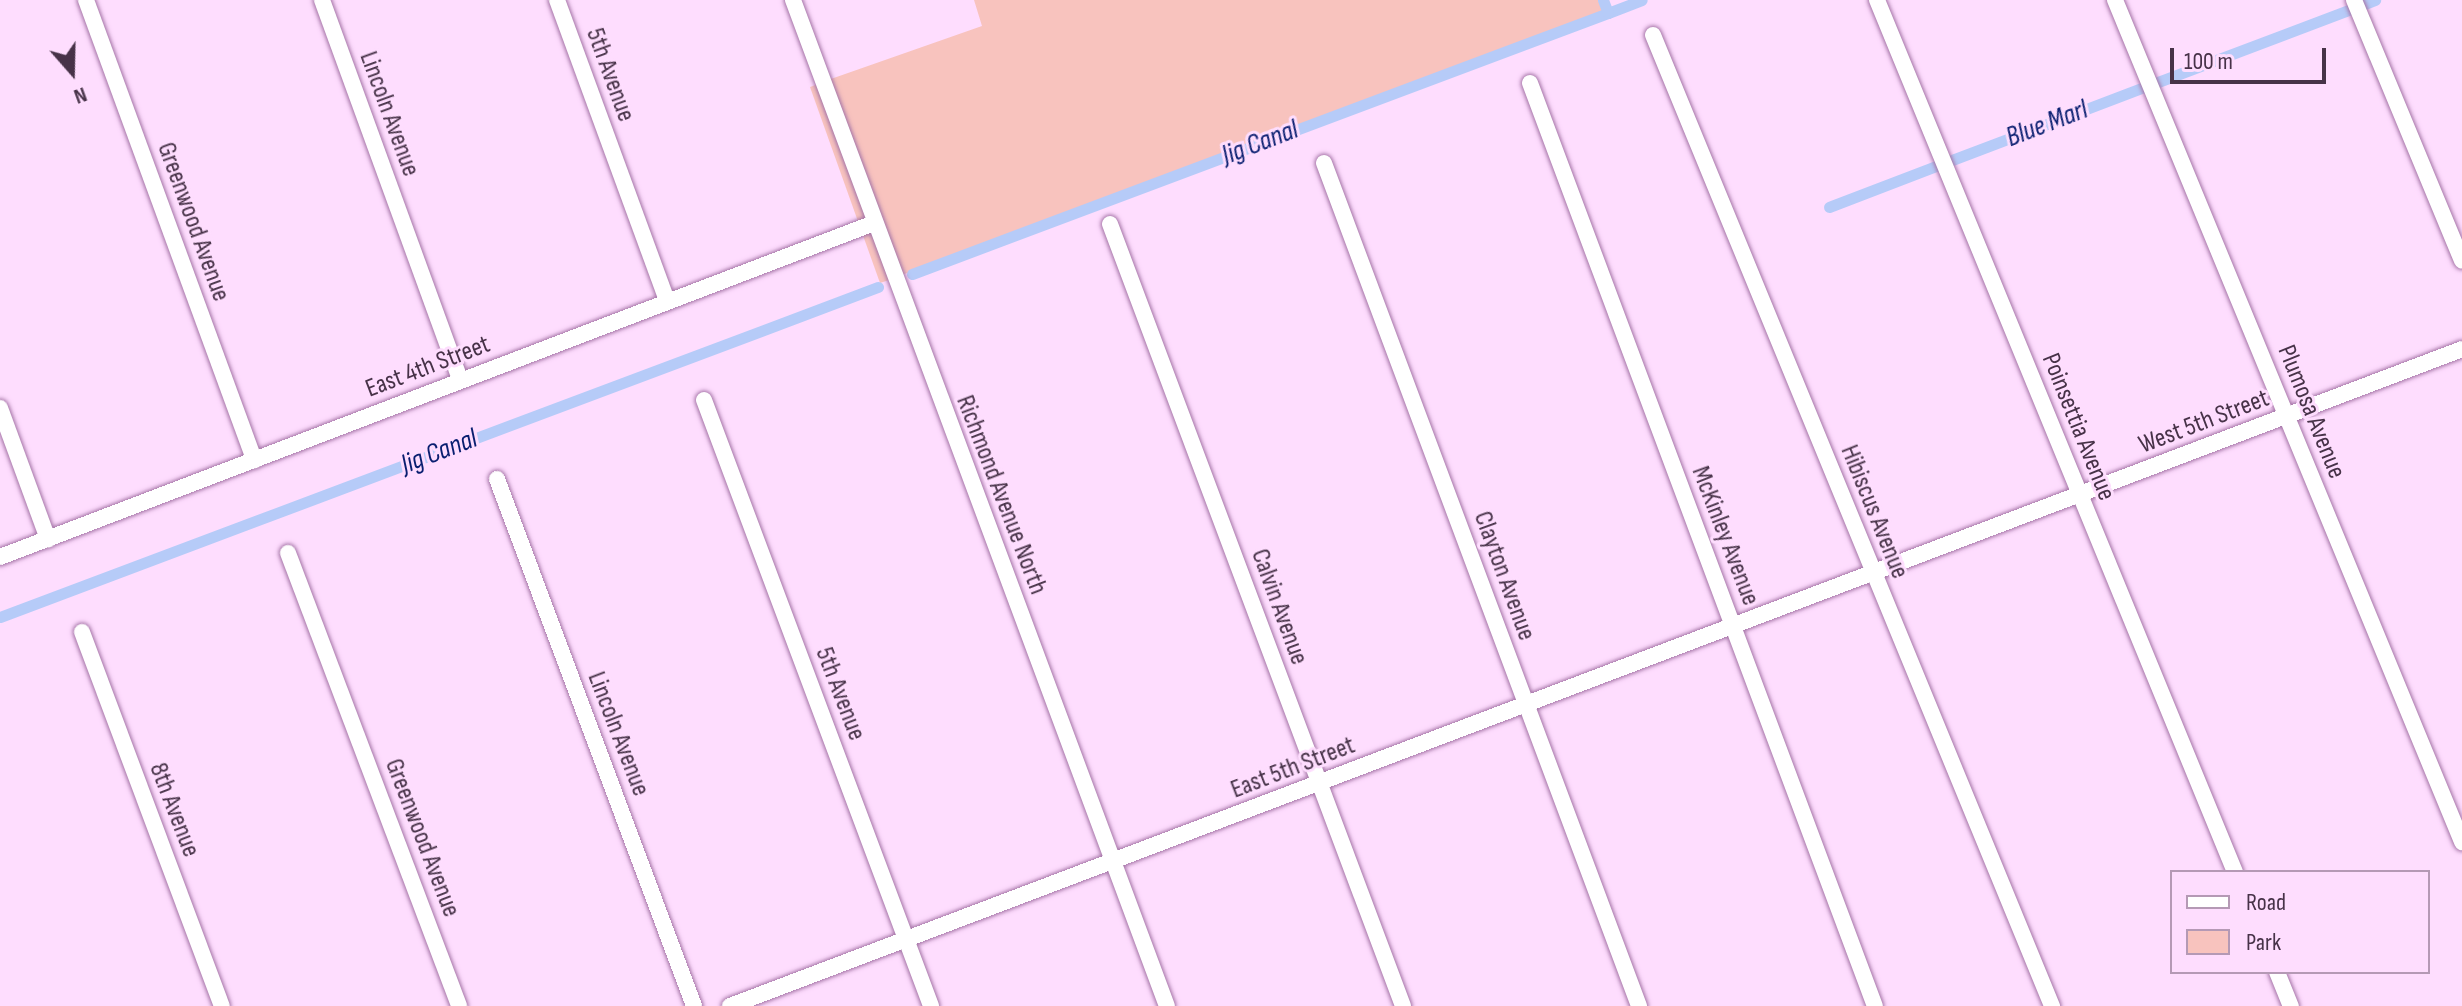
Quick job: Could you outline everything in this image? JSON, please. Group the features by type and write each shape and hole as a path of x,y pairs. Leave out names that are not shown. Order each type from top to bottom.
{"street":[{"name":"Greenwood Avenue","path":"86,0 254,460"},
{"name":"Lincoln Avenue","path":"322,0 460,380"},
{"name":"5th Avenue","path":"557,0 667,301"},
{"name":"Richmond Avenue North","path":"793,0 1167,1006"},
{"name":"Poinsettia Avenue","path":"1877,0 2234,870"},
{"name":"Plumosa Avenue","path":"2115,0 2462,842"},
{"path":"2354,0 2462,261"},
{"name":"Hibiscus Avenue","path":"1653,35 2052,1006"},
{"name":"McKinley Avenue","path":"1530,83 1875,1006"},
{"name":"Clayton Avenue","path":"1324,163 1639,1006"},
{"name":"East 4th Street","path":"0,557 874,223"},
{"name":"Calvin Avenue","path":"1110,224 1403,1006"},
{"name":"West 5th Street","path":"1873,574 2462,349"},
{"name":"5th Avenue","path":"704,400 931,1006"},
{"path":"0,408 48,539"},
{"name":"Lincoln Avenue","path":"497,479 694,1006"},
{"name":"Greenwood Avenue","path":"288,553 459,1006"},
{"name":"East 5th Street","path":"730,1006 1873,574"},
{"name":"8th Avenue","path":"82,632 222,1006"},
{"path":"2278,974 2291,1006"}],"green space":[{"path":"974,0 1598,0 1605,18 899,276 828,80 982,26"},
{"path":"818,84 889,280 880,283 810,87"}],"waterway":[{"name":"Jig Canal","path":"912,274 1608,13 1603,0"},
{"name":"Jig Canal","path":"1608,13 1642,0"},
{"name":"Blue Marl","path":"2365,4 2375,0"},
{"name":"Blue Marl","path":"2158,82 2349,10"},
{"name":"Blue Marl","path":"1952,160 2142,88"},
{"name":"Blue Marl","path":"1829,207 1936,166"},
{"name":"Jig Canal","path":"0,617 878,287"}]}
